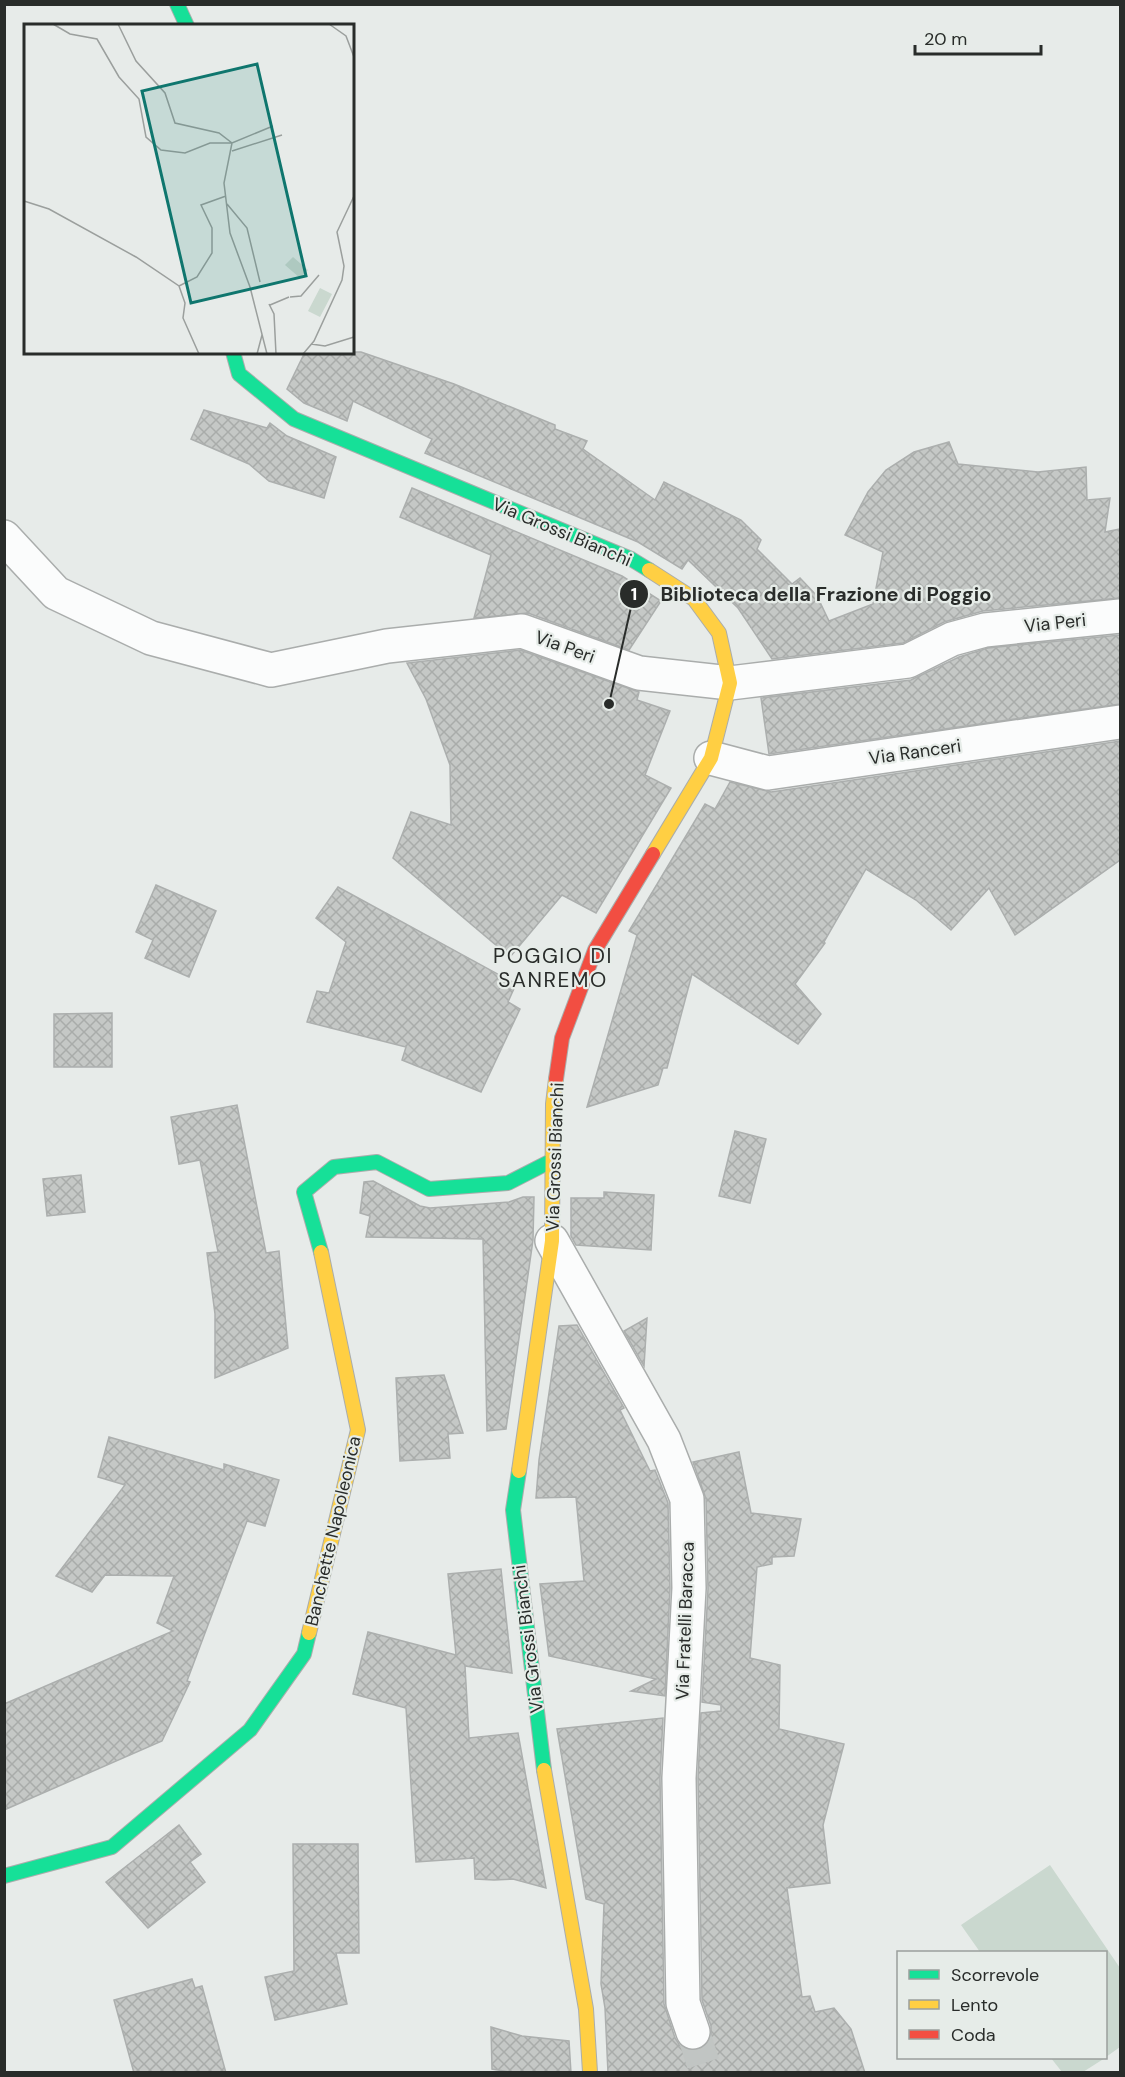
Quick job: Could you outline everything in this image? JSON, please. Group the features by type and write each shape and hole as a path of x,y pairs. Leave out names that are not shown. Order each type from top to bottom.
{"main road":[{"path":"177,4 186,24"},
{"name":"Via Grossi Bianchi","path":"233,354 239,374 294,419 631,559 694,599 719,633 730,683 711,758 596,950 562,1038 553,1104 552,1241 513,1510 541,1751 586,2009 590,2073"},
{"name":"Banchette Napoleonica","path":"4,1876 112,1846 250,1730 304,1654 358,1430 321,1252 304,1192 334,1167 377,1162 429,1189 508,1183 553,1160"}],"street":[{"name":"Via Peri","path":"4,537 56,593 151,638 271,670 387,646 522,631 639,673 730,683 908,661 952,639 985,630 1120,616"},
{"name":"Via Ranceri","path":"711,758 768,773 1120,722"},
{"name":"Via Fratelli Baracca","path":"552,1241 663,1440 687,1499 689,1588 680,1778 683,2003 693,2032"}],"shaded area":[{"path":"1050,1865 1120,1968 1120,2047 1107,2056 1107,1951 979,1951 961,1925"},
{"path":"1052,2059 1103,2059 1083,2072 1062,2072"}],"building":[{"path":"361,352 454,384 555,425 555,429 587,441 583,449 655,500 664,482 741,520 761,540 757,549 792,584 800,578 817,596 829,621 873,604 883,552 845,535 868,492 886,470 914,452 949,442 958,464 1038,472 1086,467 1087,500 1110,498 1105,532 1120,529 1120,598 983,611 944,622 903,643 772,659 738,608 688,560 682,569 638,542 425,453 432,439 353,401 347,421 304,403 287,389 304,354"},
{"path":"204,410 267,428 270,423 287,436 336,457 324,498 269,481 249,464 191,439"},
{"path":"412,488 622,576 661,601 629,650 528,613 474,618 491,555 400,517"},
{"path":"1120,635 1120,704 769,754 761,698 911,680 959,657 988,648"},
{"path":"520,650 639,692 637,700 670,711 645,775 671,788 596,913 562,895 510,957 393,858 411,812 451,825 450,765 426,699 407,663"},
{"path":"1120,741 1120,860 1015,935 989,888 951,930 916,900 866,869 825,943 795,984 821,1014 798,1044 692,974 667,1068 663,1068 658,1085 587,1107 637,935 629,931 705,804 715,809 730,782 771,792"},
{"path":"156,885 216,911 189,977 145,958 153,940 136,932"},
{"path":"338,887 516,984 508,1002 520,1009 481,1092 402,1060 406,1047 307,1022 317,991 329,993 346,942 316,918"},
{"path":"112,1013 112,1067 54,1067 54,1014"},
{"path":"237,1105 266,1253 279,1251 288,1348 215,1378 215,1314 207,1253 218,1252 200,1160 179,1164 171,1117"},
{"path":"735,1131 766,1139 750,1203 719,1196"},
{"path":"81,1175 85,1212 47,1216 43,1179"},
{"path":"373,1181 420,1206 430,1208 509,1202 523,1197 534,1197 533,1240 506,1429 487,1431 483,1239 366,1237 370,1216 360,1213 364,1182"},
{"path":"604,1192 654,1195 651,1250 576,1245 571,1236 571,1198 604,1198"},
{"path":"647,1318 644,1366 624,1331"},
{"path":"577,1325 624,1408 620,1410 650,1471 655,1470 668,1503 670,1588 665,1696 631,1691 656,1679 549,1656 540,1584 584,1581 576,1497 536,1498 539,1460 559,1326"},
{"path":"444,1375 463,1433 448,1434 450,1458 400,1461 396,1378"},
{"path":"109,1437 224,1470 224,1464 279,1480 265,1526 247,1521 187,1681 190,1682 162,1741 4,1810 4,1704 173,1631 157,1623 174,1576 105,1575 92,1592 56,1576 125,1485 98,1477"},
{"path":"739,1452 751,1513 801,1519 794,1556 772,1557 772,1564 757,1567 750,1658 780,1665 779,1729 844,1744 823,1825 830,1883 787,1888 802,1997 810,1996 815,2012 834,2008 851,2029 865,2073 608,2073 605,2008 601,1984 604,1904 586,1899 557,1729 663,1718 660,1778 664,2004 675,2038 680,2046 690,2050 700,2049 707,2044 711,2035 711,2026 702,2000 698,1778 701,1713 721,1711 721,1705 702,1702 708,1589 706,1499 693,1462"},
{"path":"501,1569 512,1673 465,1666 469,1738 518,1733 546,1888 513,1879 475,1879 474,1858 416,1862 406,1708 353,1694 368,1632 456,1655 448,1574"},
{"path":"179,1825 201,1854 190,1862 205,1882 148,1928 106,1882"},
{"path":"293,1844 358,1844 359,1953 336,1953 347,2004 275,2020 265,1977 294,1971"},
{"path":"192,1979 195,1988 202,1986 226,2073 134,2073 114,2000"},
{"path":"491,2027 522,2036 569,2041 571,2073 516,2073 492,2069"}],"tunnel":[{"path":"693,2032 706,2072"}],"traffic: fast":[{"path":"177,4 186,24"},
{"path":"234,354 239,374 294,419 631,559 649,570"},
{"path":"321,1252 304,1192 334,1167 377,1162 429,1189 508,1183 553,1160"},
{"path":"519,1471 513,1510 544,1770"},
{"path":"4,1876 112,1847 250,1730 304,1654 309,1633"}],"traffic: slow":[{"path":"649,570 694,599 719,633 730,683 711,758 653,854"},
{"path":"519,1471 552,1241 553,1104 556,1079"},
{"path":"309,1633 358,1430 321,1252"},
{"path":"544,1770 586,2009 590,2072"}],"traffic: jam":[{"path":"556,1079 562,1038 595,950 653,854"}],"place":[{"name":"Biblioteca della Frazione di Poggio","path":"609,704"}],"district":[{"name":"POGGIO DI SANREMO","path":"553,968"}]}
